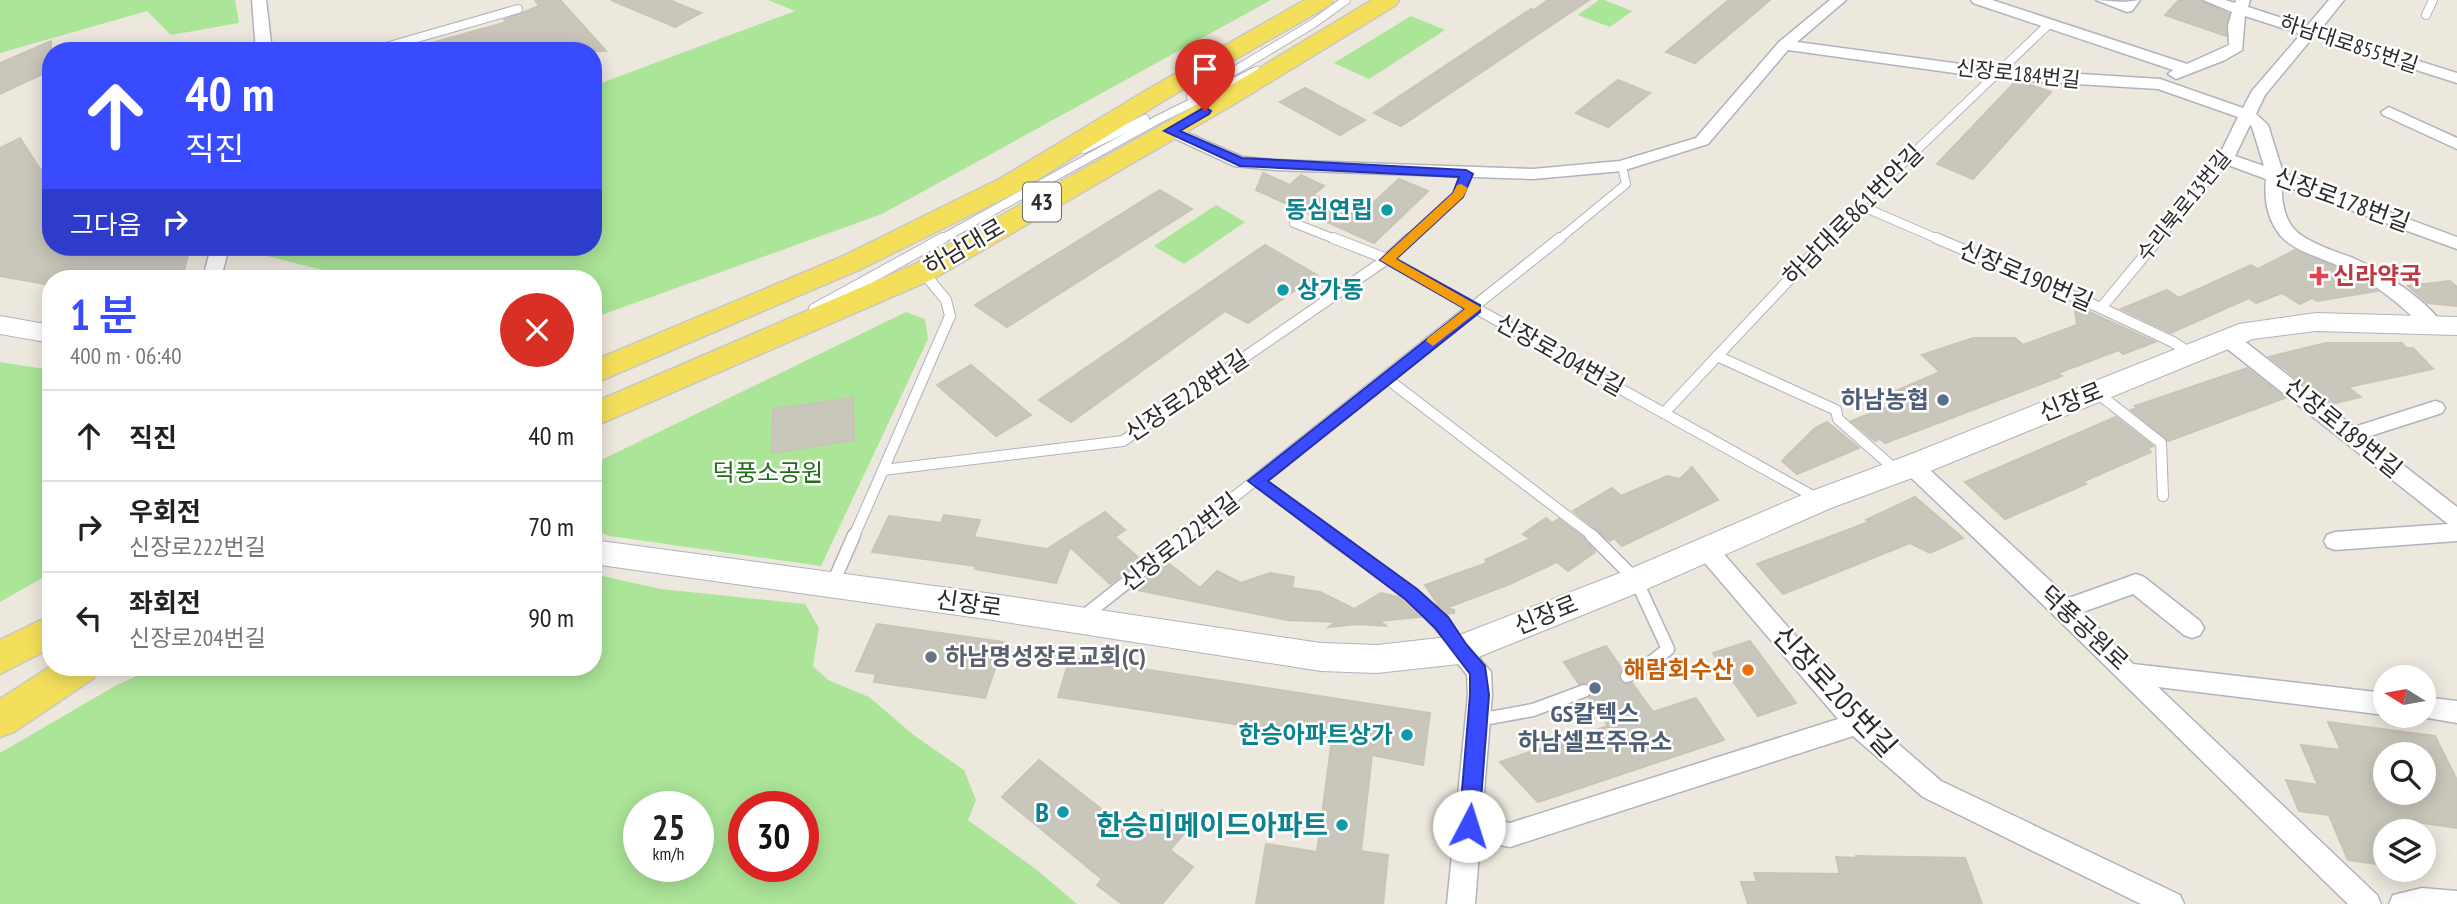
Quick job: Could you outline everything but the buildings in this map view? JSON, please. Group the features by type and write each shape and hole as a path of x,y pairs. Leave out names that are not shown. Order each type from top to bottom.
{"main road":[{"name":"하남대로","path":"602,369 851,263 1011,184 1159,93 1322,0"},
{"name":"하남대로","path":"602,412 923,272 1171,131 1388,0"},
{"path":"602,424 631,400"},
{"path":"0,658 42,635"},
{"path":"15,705 65,676"}],"street":[{"path":"259,0 263,42"},
{"path":"1171,131 1240,162 1466,174 1533,174 1622,166 1702,141 1784,44 1839,0"},
{"path":"1978,0 2188,70"},
{"path":"2103,0 2127,8 2133,0"},
{"name":"하남대로855번길","path":"2210,0 2242,5 2311,32 2457,78"},
{"name":"수리북로13번길","path":"2226,158 2258,94 2337,0"},
{"path":"2160,84 2167,76 2188,70 2237,47 2235,24 2242,5"},
{"name":"신장로184번길","path":"1784,44 1998,74 2160,84 2247,115"},
{"path":"2389,112 2457,144"},
{"path":"2247,115 2260,125 2275,176 2272,199 2287,233 2316,250 2350,264 2392,289 2418,310 2450,327"},
{"name":"신장로178번길","path":"2226,158 2457,243"},
{"name":"신장로","path":"602,553 1321,657 1377,659 1459,650 1636,580 1820,500 1904,469 2249,330 2316,322 2450,327"},
{"path":"0,325 42,332"},
{"name":"신장로189번길","path":"2227,338 2457,519"},
{"path":"2351,435 2435,408"},
{"name":"덕풍공원로","path":"1904,469 2065,609 2127,673 2373,703"},
{"path":"2335,541 2457,532"},
{"name":"신장로205번길","path":"1706,549 1857,724 1932,789 2170,904"},
{"path":"2065,609 2136,583 2192,628"},
{"path":"1459,650 1479,672 1478,720 1461,900"},
{"path":"2127,673 2367,904"},
{"path":"15,705 81,676"},
{"path":"2436,709 2457,712"},
{"path":"1469,826 1510,835 1857,724"},
{"path":"2403,904 2422,901 2457,904"}],"lane":[{"path":"1011,184 1185,100 1314,23 1346,0"},
{"path":"2426,15 2433,0"},
{"path":"403,42 518,9"},
{"name":"하남대로861번안길","path":"1664,413 1858,205 2049,24"},
{"path":"738,351 1159,119 1335,32"},
{"name":"수리북로13번길","path":"2101,308 2226,158"},
{"name":"신장로222번길","path":"1078,620 1475,308 1626,184 1622,166"},
{"name":"신장로228번길","path":"883,470 1123,441 1387,260 1459,194 1466,174"},
{"name":"신장로190번길","path":"1858,205 2101,308 2173,342 2191,354"},
{"name":"신장로204번길","path":"1294,223 1387,260 1820,500"},
{"path":"832,585 950,316 946,300 923,272"},
{"path":"1717,356 1836,410 1838,419 1904,469"},
{"path":"1386,378 1595,538 1636,580 1668,649 1640,671 1627,676"},
{"path":"2096,392 2161,443 2164,496"},
{"path":"1256,481 1411,594 1441,623 1459,650"},
{"path":"15,705 53,676"},
{"path":"1478,720 1532,710 1584,691"}],"green space":[{"path":"0,0 235,0 239,23 171,35 147,11 0,53"},
{"path":"768,0 1271,0 882,214 602,315 602,270 322,270 267,256 602,256 602,83 795,11"},
{"path":"1599,0 1632,11 1610,27 1578,15"},
{"path":"1411,16 1445,30 1369,79 1334,63"},
{"path":"1216,205 1245,222 1184,264 1154,246"},
{"name":"덕풍소공원","path":"906,312 925,319 928,339 821,566 602,533 602,460"},
{"path":"0,362 42,369 42,578 0,602"},
{"path":"602,576 661,589 805,604 819,628 813,666 828,680 869,697 915,736 964,770 976,800 968,820 1037,870 1077,904 0,904 0,753 137,676 602,676"}],"slow traffic":[{"path":"1433,341 1475,308 1387,260 1459,194 1461,188"}],"place":[{"name":"동심연립","path":"1387,210"},
{"name":"신라약국","path":"2319,276"},
{"name":"상가동","path":"1283,290"},
{"name":"하남농협","path":"1943,400"},
{"name":"하남명성장로교회(C)","path":"931,657"},
{"name":"해람회수산","path":"1748,670"},
{"name":"GS칼텍스 하남셀프주유소","path":"1595,688"},
{"name":"한승아파트상가","path":"1407,735"},
{"name":"B","path":"1063,812"},
{"name":"한승미메이드아파트","path":"1342,825"}],"route":[{"path":"1205,111 1171,131 1240,162 1466,174 1459,194 1387,260 1475,308 1256,481 1411,594 1441,623 1459,650 1479,672 1480,695 1469,826"}]}
